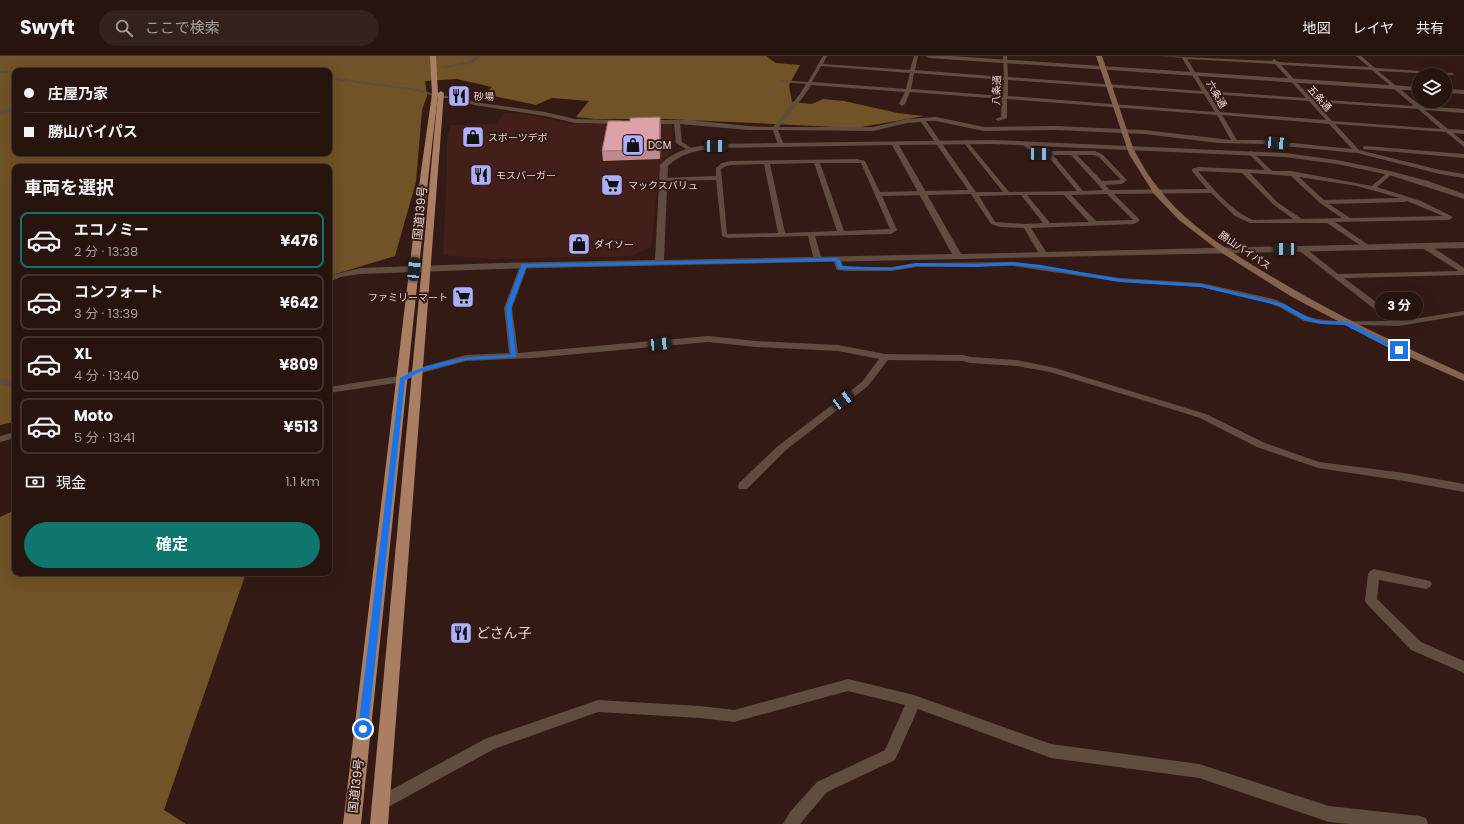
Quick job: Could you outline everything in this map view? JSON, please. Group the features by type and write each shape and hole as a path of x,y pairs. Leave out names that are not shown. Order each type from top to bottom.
{"highway":[{"name":"国道139号","path":"352,824 432,109 438,95 433,56"},
{"name":"国道139号","path":"379,824 427,269 438,95 442,62"}],"main road":[{"name":"勝山バイパス","path":"1099,56 1130,148 1146,177 1157,192 1198,231 1224,251 1294,294 1346,323 1399,350 1464,378"}],"street":[{"path":"442,62 468,62 480,56"},
{"path":"775,128 802,95 825,56"},
{"path":"902,104 908,90 916,56"},
{"path":"929,56 1005,59 1103,68 1412,89"},
{"path":"1164,56 1412,71"},
{"name":"五条通","path":"1270,56 1355,149"},
{"path":"1358,56 1412,102"},
{"name":"六条通","path":"1183,57 1235,141"},
{"name":"八条通","path":"998,119 1004,118 1006,97 1005,59"},
{"path":"819,65 1412,107"},
{"path":"0,72 12,72"},
{"path":"332,78 418,90 474,103 545,114 575,121 625,122"},
{"path":"781,80 1464,132"},
{"path":"1452,91 1464,92"},
{"path":"1419,108 1464,111"},
{"path":"1419,108 1464,145"},
{"path":"0,113 12,110"},
{"path":"922,119 993,223 1000,225 1026,226 1047,224 1134,222 1137,220 1109,193 1073,154"},
{"path":"640,122 677,122 748,128 856,130 873,129 922,119 946,120 984,129 1056,128 1124,131 1235,141 1464,156"},
{"path":"677,122 679,143 691,150"},
{"path":"775,128 781,152"},
{"path":"966,142 1007,193"},
{"path":"659,263 664,165 670,159 691,150 716,146 781,152 816,161 861,161 894,230 891,232 728,236 724,235 718,169 724,164 767,162 781,152 894,143 966,142 1026,144 1251,153 1310,158 1390,173 1425,183 1464,197"},
{"path":"894,143 958,257"},
{"path":"1026,144 1034,154 1095,153 1102,156 1124,180 1122,182 1100,183"},
{"path":"1307,146 1310,158"},
{"path":"1355,149 1440,172 1464,176"},
{"path":"1251,153 1270,172"},
{"path":"1049,154 1082,193"},
{"path":"816,161 841,233"},
{"path":"767,162 782,235"},
{"path":"1194,170 1270,172 1334,179 1374,187 1412,200 1450,217 1329,221 1246,221 1213,191 1194,170"},
{"path":"1244,171 1275,203 1300,221"},
{"path":"1374,187 1390,173"},
{"path":"1291,174 1322,202 1349,220"},
{"path":"663,179 719,178"},
{"path":"878,194 1213,191"},
{"path":"1022,193 1047,224"},
{"path":"1066,193 1094,223"},
{"path":"1322,202 1412,200"},
{"path":"1329,221 1367,248"},
{"path":"1026,226 1044,255"},
{"path":"811,234 818,260"},
{"path":"332,278 360,271 524,265 837,260 1464,245"},
{"path":"1425,246 1464,272"},
{"path":"1301,249 1399,324"},
{"path":"837,260 840,268 849,269 891,269 916,265 975,266 1013,264 1120,280 1201,285 1271,301 1314,321 1321,322 1399,324 1464,313"},
{"path":"514,356 508,308 524,265"},
{"path":"1336,276 1464,272"},
{"path":"332,390 402,379 418,370 466,358 514,356 708,339 756,344 838,348 885,357 963,358 970,360 1017,363 1052,370 1203,416 1261,445 1318,465 1404,477 1464,488"},
{"path":"743,486 782,448 865,384 885,357"},
{"path":"0,381 12,384"},
{"path":"0,439 12,436"},
{"path":"1426,584 1374,574 1371,601 1416,646 1464,667"},
{"path":"381,803 490,744 598,706 700,712 734,716 848,685 914,701 1051,751 1198,771 1330,819 1420,824"},
{"path":"792,824 795,817 822,787 890,755 914,701"}],"shaded area":[{"path":"0,56 766,56 776,63 800,65 789,85 792,102 812,104 823,99 844,101 898,113 924,116 856,128 667,119 595,119 576,117 589,101 552,98 536,105 484,94 492,87 457,79 425,81 427,96 422,110 416,182 395,256 332,275 332,164 12,164 12,423 0,425"},
{"path":"505,112 536,116 571,124 672,124 673,152 660,163 651,247 632,256 492,259 443,255 447,140 451,125 497,124"},
{"path":"12,511 12,576 245,576 164,810 186,824 0,824 0,517"}],"building":[{"name":"DCM","path":"660,117 659,150 602,151 608,121 630,121 630,118"}],"place":[{"name":"砂場","path":"459,96"},
{"name":"スポーツデポ","path":"473,137"},
{"name":"DCM","path":"633,145"},
{"name":"モスバーガー","path":"481,175"},
{"name":"マックスバリュ","path":"612,185"},
{"name":"ダイソー","path":"579,244"},
{"name":"ファミリーマート","path":"463,297"},
{"name":"どさん子","path":"461,633"}],"route":[{"path":"363,729 402,379 418,370 466,358 514,356 508,308 524,265 837,260 840,268 891,269 916,265 975,266 1013,264 1120,280 1201,285 1271,301 1282,305 1307,319 1321,322 1346,323 1399,350"}]}
